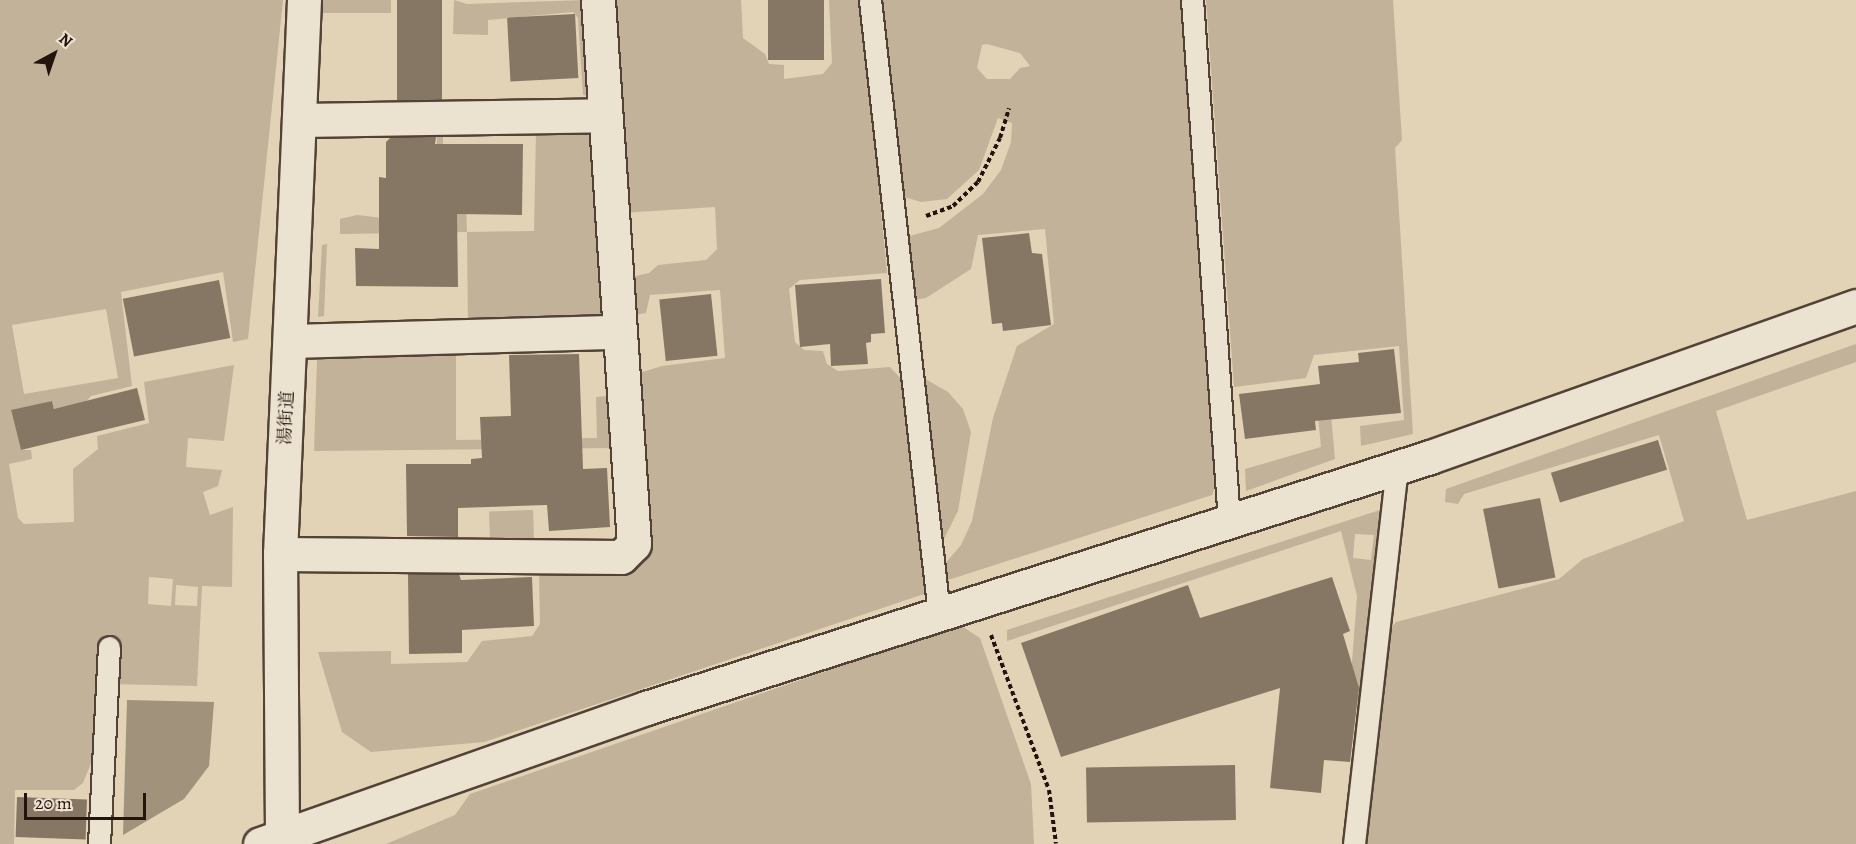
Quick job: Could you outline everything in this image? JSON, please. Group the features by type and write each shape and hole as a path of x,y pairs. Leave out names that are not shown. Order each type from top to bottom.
{"street":[{"name":"湯街道","path":"284,838 280,554 301,120 304,0"},
{"path":"280,554 621,557 633,544 598,0"},
{"path":"301,120 605,115"},
{"path":"284,838 646,708 1396,468 1856,306"},
{"path":"290,341 620,332"}],"lane":[{"path":"870,0 939,614"},
{"path":"1192,0 1229,521"},
{"path":"1354,844 1396,468"},
{"path":"99,844 109,647"}],"path":[{"path":"893,216 926,216 953,206 988,164 1009,108"},
{"path":"978,601 1049,790 1056,844"}],"shaded area":[{"path":"0,0 283,0 248,339 233,342 223,272 121,292 132,386 91,396 61,430 52,401 11,411 21,450 31,450 32,459 9,464 18,518 24,524 74,522 73,469 98,449 97,436 149,423 144,382 234,365 224,441 188,438 186,467 222,470 218,486 203,492 210,515 233,507 232,587 202,586 197,686 111,684 110,716 83,783 74,790 15,790 14,844 0,844","holes":["106,309 118,378 24,394 12,325","149,577 173,579 171,606 148,604","176,585 198,587 197,606 175,605"]},
{"path":"318,0 391,0 391,13 318,13"},
{"path":"454,0 467,4 585,0 589,96 583,95 578,18 573,12 488,20 488,35 453,34"},
{"path":"607,0 741,0 743,38 765,54 769,64 784,65 784,79 823,74 832,63 829,0 1187,0 1219,475 1212,495 945,581 943,566 961,545 972,521 993,418 1017,346 1054,324 1045,229 978,235 971,269 926,298 913,300 906,237 939,228 983,194 1001,170 1011,142 1012,123 998,118 979,170 947,199 921,202 901,196 898,170 878,179 887,273 800,280 789,289 795,342 804,350 823,351 827,364 838,371 890,367 904,382 929,588 924,594 484,742 371,752 342,732 318,652 391,651 391,664 467,662 482,641 532,636 540,624 539,570 624,565 633,375 662,366 725,358 720,290 650,295 646,313 629,316 627,278 649,273 658,265 706,260 717,249 715,207 622,213","holes":["987,44 1020,53 1030,66 1020,68 1010,79 987,79 977,68 982,45"]},
{"path":"1206,0 1393,0 1402,140 1395,148 1413,434 1361,446 1360,426 1404,420 1399,346 1314,355 1306,378 1234,387"},
{"path":"437,130 443,132 443,170 465,176 467,232 340,234 340,219 357,215 436,224"},
{"path":"581,130 594,139 604,315 595,323 468,326 467,232 534,231 536,132"},
{"path":"327,244 324,316 318,317 322,245"},
{"path":"1856,344 1856,362 1716,411 1747,520 1856,491 1856,844 1365,844 1387,634 1396,622 1559,579 1583,559 1684,521 1659,435 1464,494 1458,504 1445,502 1446,489"},
{"path":"330,349 456,349 456,440 597,438 596,397 606,396 604,354 611,354 615,448 314,451 317,360"},
{"path":"922,377 948,392 963,409 971,432 958,511 941,545"},
{"path":"1318,415 1331,415 1335,459 1246,491 1245,469 1321,447"},
{"path":"533,510 534,542 490,544 489,512"},
{"path":"1380,510 1358,703 1349,701 1357,596 1341,531 1007,641 1007,630","holes":["1355,534 1374,535 1371,560 1353,558"]},
{"path":"960,625 980,638 1031,784 1034,844 386,844 455,815 470,794"},
{"path":"127,700 214,702 209,766 184,799 123,835"}],"building":[{"path":"397,0 442,0 442,100 397,100"},
{"path":"768,0 824,0 824,60 768,60"},
{"path":"575,14 578,78 510,81 507,18"},
{"path":"391,137 436,137 435,144 523,144 522,215 457,214 458,287 356,286 355,248 379,249 379,177 386,178 386,142"},
{"path":"1029,233 1032,253 1042,254 1051,325 1003,331 1002,323 992,324 982,238"},
{"path":"881,279 885,333 871,334 871,342 866,343 868,364 831,366 830,344 800,347 795,285"},
{"path":"219,280 230,338 134,357 123,299"},
{"path":"711,294 717,356 666,361 659,299"},
{"path":"1394,349 1401,413 1315,421 1316,430 1245,439 1239,394 1320,384 1318,366 1359,362 1358,353"},
{"path":"579,354 583,469 607,468 610,527 549,531 547,505 458,508 458,537 407,536 406,464 471,464 471,459 482,458 480,417 511,416 509,355"},
{"path":"137,388 145,420 21,450 11,410 52,401 54,409"},
{"path":"1658,440 1667,470 1560,502 1551,473"},
{"path":"1540,498 1555,578 1499,589 1483,509"},
{"path":"408,574 459,574 461,580 532,577 534,626 462,630 462,653 409,654"},
{"path":"1332,577 1350,631 1343,634 1359,688 1350,762 1324,760 1321,793 1270,788 1280,688 1061,757 1021,643 1188,585 1200,618"},
{"path":"1235,765 1236,820 1087,823 1086,768"},
{"path":"17,797 87,799 86,839 16,837"}]}
